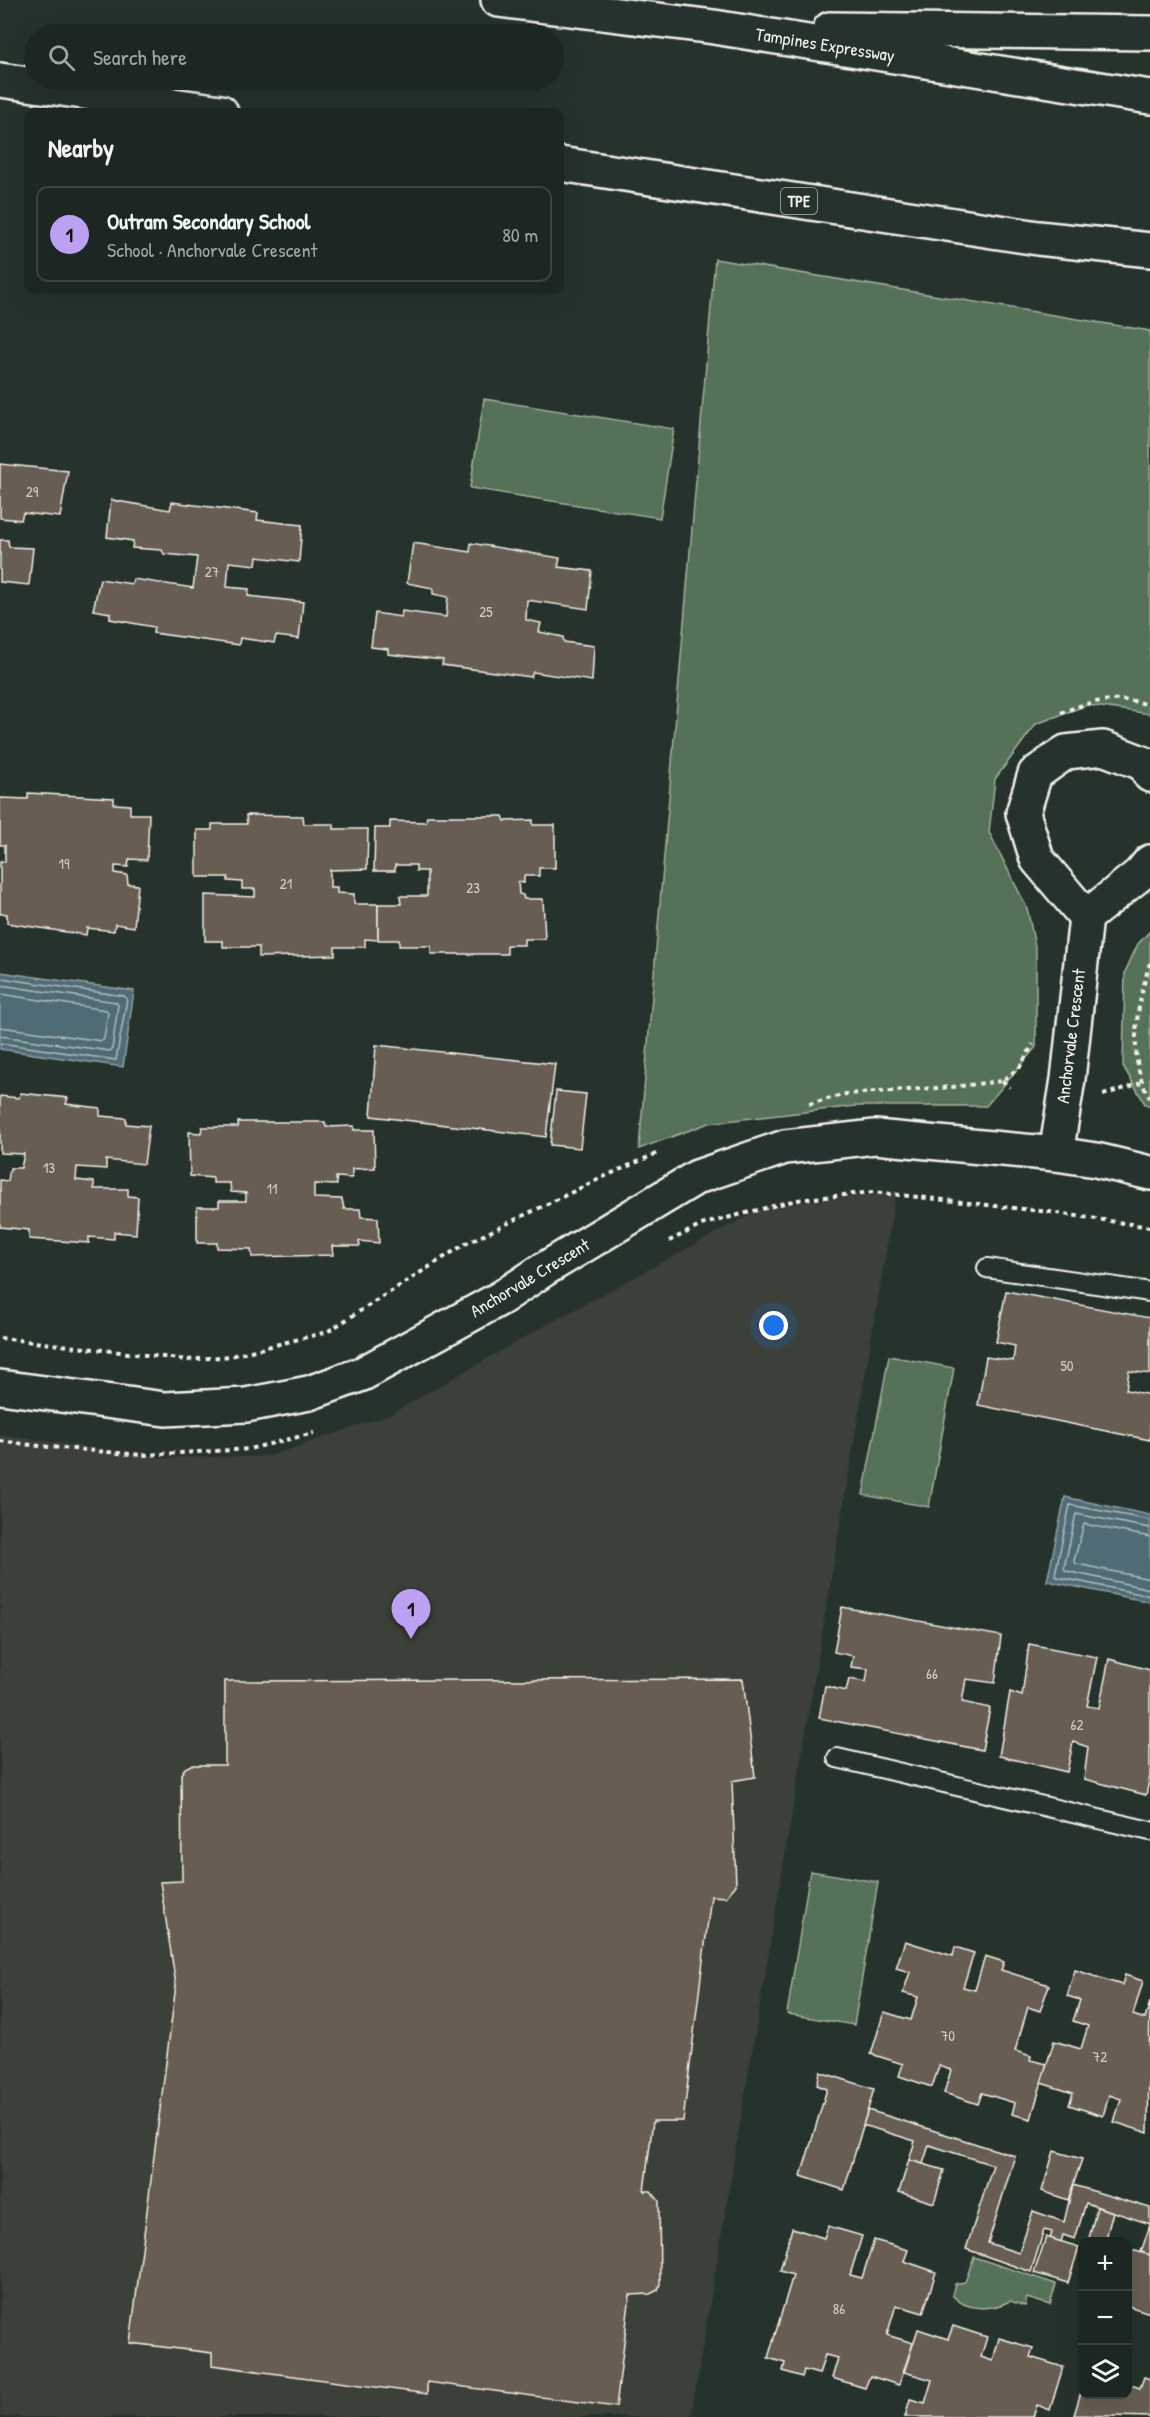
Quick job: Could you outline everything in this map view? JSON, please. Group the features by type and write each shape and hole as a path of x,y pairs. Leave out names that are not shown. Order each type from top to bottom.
{"main road":[{"name":"Tampines Expressway","path":"498,0 714,27 1150,97"},
{"path":"714,27 1150,33"},
{"path":"0,80 24,83"},
{"path":"69,90 193,108"},
{"name":"TPE","path":"564,165 1038,238 1150,250"},
{"path":"1038,238 1150,271"},
{"path":"1147,871 1086,917 1037,859 1023,813 1035,774 1066,752 1103,748 1145,764 1150,775"},
{"name":"Anchorvale Crescent","path":"1056,1154 1068,1079 1086,917"},
{"name":"Anchorvale Crescent","path":"0,1387 165,1409 246,1405 309,1393 362,1374 501,1298 553,1263 697,1177 785,1147 875,1137 1056,1154 1150,1173"}],"lane":[{"path":"987,1268 1150,1292"},
{"path":"837,1758 1150,1831"}],"path":[{"path":"1054,717 1094,701 1118,700 1150,706"},
{"path":"1150,963 1141,993 1136,1044 1141,1083 1150,1098"},
{"path":"801,1106 846,1094 952,1087 1002,1081 1020,1067 1034,1041"},
{"path":"1002,1081 1010,1087"},
{"path":"1093,1097 1141,1083"},
{"path":"0,1338 188,1360 231,1356 327,1332 465,1244 601,1178 667,1149"},
{"path":"663,1244 704,1224 795,1200 873,1192 1050,1212 1150,1227"},
{"path":"0,1441 142,1455 249,1449 317,1431"}],"shaded area":[{"path":"896,1191 691,2417 0,2417 0,1435 163,1458 270,1456 389,1415 541,1328 764,1207"}],"green space":[{"path":"715,259 1150,331 1150,714 1087,705 1036,724 995,779 989,832 1027,908 1036,951 1036,1047 986,1106 856,1106 709,1123 639,1149"},
{"path":"484,399 674,429 660,518 470,488"},
{"path":"1150,931 1150,1107 1145,1104 1123,1066 1125,972 1138,944"},
{"path":"889,1356 954,1368 929,1507 863,1495"},
{"path":"810,1871 878,1882 854,2025 787,2014"},
{"path":"974,2257 1056,2284 1050,2305 1027,2298 1025,2306 1010,2301 980,2308 958,2301 952,2295 955,2284 965,2282"}],"water":[{"path":"0,972 134,991 123,1067 0,1049"},
{"path":"1065,1497 1150,1515 1150,1602 1047,1581"}],"building":[{"path":"0,464 68,471 60,517 23,513 21,520 0,518"},
{"path":"111,500 170,510 172,502 258,513 257,520 302,525 299,562 257,557 256,565 229,562 227,587 249,589 248,596 303,602 299,639 276,636 274,643 240,638 239,645 153,633 154,627 110,619 110,613 93,610 100,579 132,584 133,579 193,588 197,557 164,554 162,550 132,548 133,541 107,537"},
{"path":"0,540 8,540 9,547 33,548 29,585 0,582"},
{"path":"413,543 470,552 471,543 560,558 558,567 592,571 588,609 527,600 526,620 541,623 539,632 563,637 564,642 594,646 592,681 533,672 531,677 442,665 443,660 388,654 388,649 371,647 375,613 401,617 402,611 446,617 448,597 433,594 433,588 407,583"},
{"path":"28,793 114,798 114,804 130,805 130,814 149,814 147,860 129,859 128,867 115,866 115,873 127,875 128,884 138,885 134,927 115,924 114,931 87,928 86,935 7,923 7,914 0,914 0,862 5,862 5,845 0,845 0,798 28,799"},
{"path":"246,815 303,816 304,824 334,824 334,829 368,829 367,869 330,870 330,887 337,887 337,893 354,894 354,904 378,904 378,940 365,939 365,947 335,947 335,955 259,957 259,947 223,947 223,941 205,941 205,895 255,897 255,889 242,889 242,882 228,881 228,877 197,877 197,830 212,830 212,824 247,824"},
{"path":"427,816 503,816 505,821 533,820 533,825 555,825 555,868 539,868 539,876 524,876 524,883 518,882 519,894 523,895 524,899 543,899 545,939 524,939 524,945 507,945 507,954 431,954 431,946 399,946 399,940 378,940 378,904 401,904 400,896 427,896 427,871 416,871 416,865 395,865 395,871 374,871 375,828 390,828 390,821 426,822"},
{"path":"376,1045 555,1064 546,1137 371,1116"},
{"path":"556,1091 586,1094 580,1148 550,1145"},
{"path":"20,1093 68,1098 66,1104 100,1108 100,1116 126,1118 126,1124 149,1126 144,1164 106,1160 106,1169 77,1167 76,1180 94,1182 94,1189 128,1189 128,1196 138,1197 136,1234 114,1232 114,1239 89,1237 89,1243 29,1239 29,1230 0,1227 0,1180 8,1181 10,1168 21,1168 24,1154 0,1153 0,1096 19,1098"},
{"path":"238,1122 325,1122 326,1127 354,1126 354,1130 374,1130 375,1168 352,1169 352,1178 336,1177 337,1185 314,1184 314,1198 342,1199 344,1209 360,1209 361,1217 378,1218 379,1243 359,1241 360,1246 332,1246 333,1255 252,1257 251,1249 217,1248 217,1243 197,1243 197,1207 219,1207 219,1201 246,1201 246,1193 231,1192 230,1183 213,1183 213,1178 190,1176 189,1132 201,1133 202,1127 238,1127"},
{"path":"1006,1291 1150,1318 1150,1374 1129,1371 1126,1390 1150,1395 1150,1440 978,1405 986,1357 1013,1361 1015,1346 996,1342"},
{"path":"842,1607 1001,1636 995,1683 966,1679 962,1702 990,1708 982,1750 819,1718 825,1686 846,1691 849,1679 866,1682 868,1669 851,1667 853,1656 834,1652"},
{"path":"1029,1644 1097,1657 1087,1706 1099,1708 1109,1659 1150,1670 1150,1776 1146,1795 1084,1779 1088,1747 1073,1742 1067,1772 999,1756 1010,1692 1022,1696"},
{"path":"743,1679 755,1777 732,1781 736,1885 726,1897 711,1896 683,2121 653,2121 644,2191 651,2191 659,2201 660,2284 658,2290 650,2294 630,2295 616,2407 427,2382 427,2394 212,2365 212,2353 130,2343 176,1985 160,1882 182,1881 181,1774 191,1765 225,1765 225,1681"},
{"path":"905,1941 953,1956 955,1947 974,1953 963,1987 975,1990 985,1956 1004,1962 1001,1970 1049,1985 1040,2011 1028,2007 1015,2051 1031,2056 1030,2060 1047,2064 1031,2119 1012,2114 1015,2103 982,2093 978,2104 944,2093 951,2070 939,2066 932,2087 899,2076 903,2064 871,2054 884,2012 911,2020 918,1997 903,1993 910,1972 896,1968"},
{"path":"1075,1970 1122,1985 1125,1975 1143,1981 1133,2015 1145,2019 1150,2002 1148,2133 1114,2122 1121,2099 1109,2095 1103,2116 1069,2105 1073,2093 1041,2083 1054,2041 1081,2049 1088,2026 1073,2021 1080,2000 1067,1996"},
{"path":"820,2072 874,2089 844,2190 801,2176 827,2089 817,2085"},
{"path":"868,2110 1015,2156 988,2243 1019,2253 1033,2211 1064,2222 1073,2185 1150,2208 1150,2224 1086,2203 1075,2239 1063,2235 1061,2242 1050,2239 1052,2232 1044,2230 1031,2272 966,2249 993,2165 929,2145 923,2164 909,2160 915,2141 863,2125"},
{"path":"1054,2151 1082,2159 1068,2200 1042,2191"},
{"path":"909,2160 944,2170 934,2203 899,2192"},
{"path":"1097,2207 1113,2212 1106,2237 1089,2237"},
{"path":"1150,2225 1150,2255 1141,2252"},
{"path":"828,2226 862,2236 850,2275 862,2278 874,2240 908,2250 904,2261 936,2272 923,2313 896,2305 887,2335 913,2343 899,2385 870,2376 865,2388 832,2378 838,2358 825,2355 819,2374 804,2370 802,2377 783,2371 785,2363 768,2358 793,2275 780,2271 792,2228 824,2238"},
{"path":"1046,2237 1078,2247 1068,2283 1034,2273"},
{"path":"1132,2250 1150,2255 1150,2313 1132,2307"},
{"path":"953,2326 987,2337 981,2357 993,2361 999,2338 1033,2348 1030,2357 1063,2367 1050,2410 1037,2405 1033,2417 905,2417 910,2399 925,2403 932,2380 904,2372 918,2329 948,2339"},
{"path":"1144,2377 1150,2379 1150,2417 1074,2415 1079,2399 1132,2399 1132,2385 1140,2388"}],"place":[{"name":"Outram Secondary School","path":"411,1639"}]}
